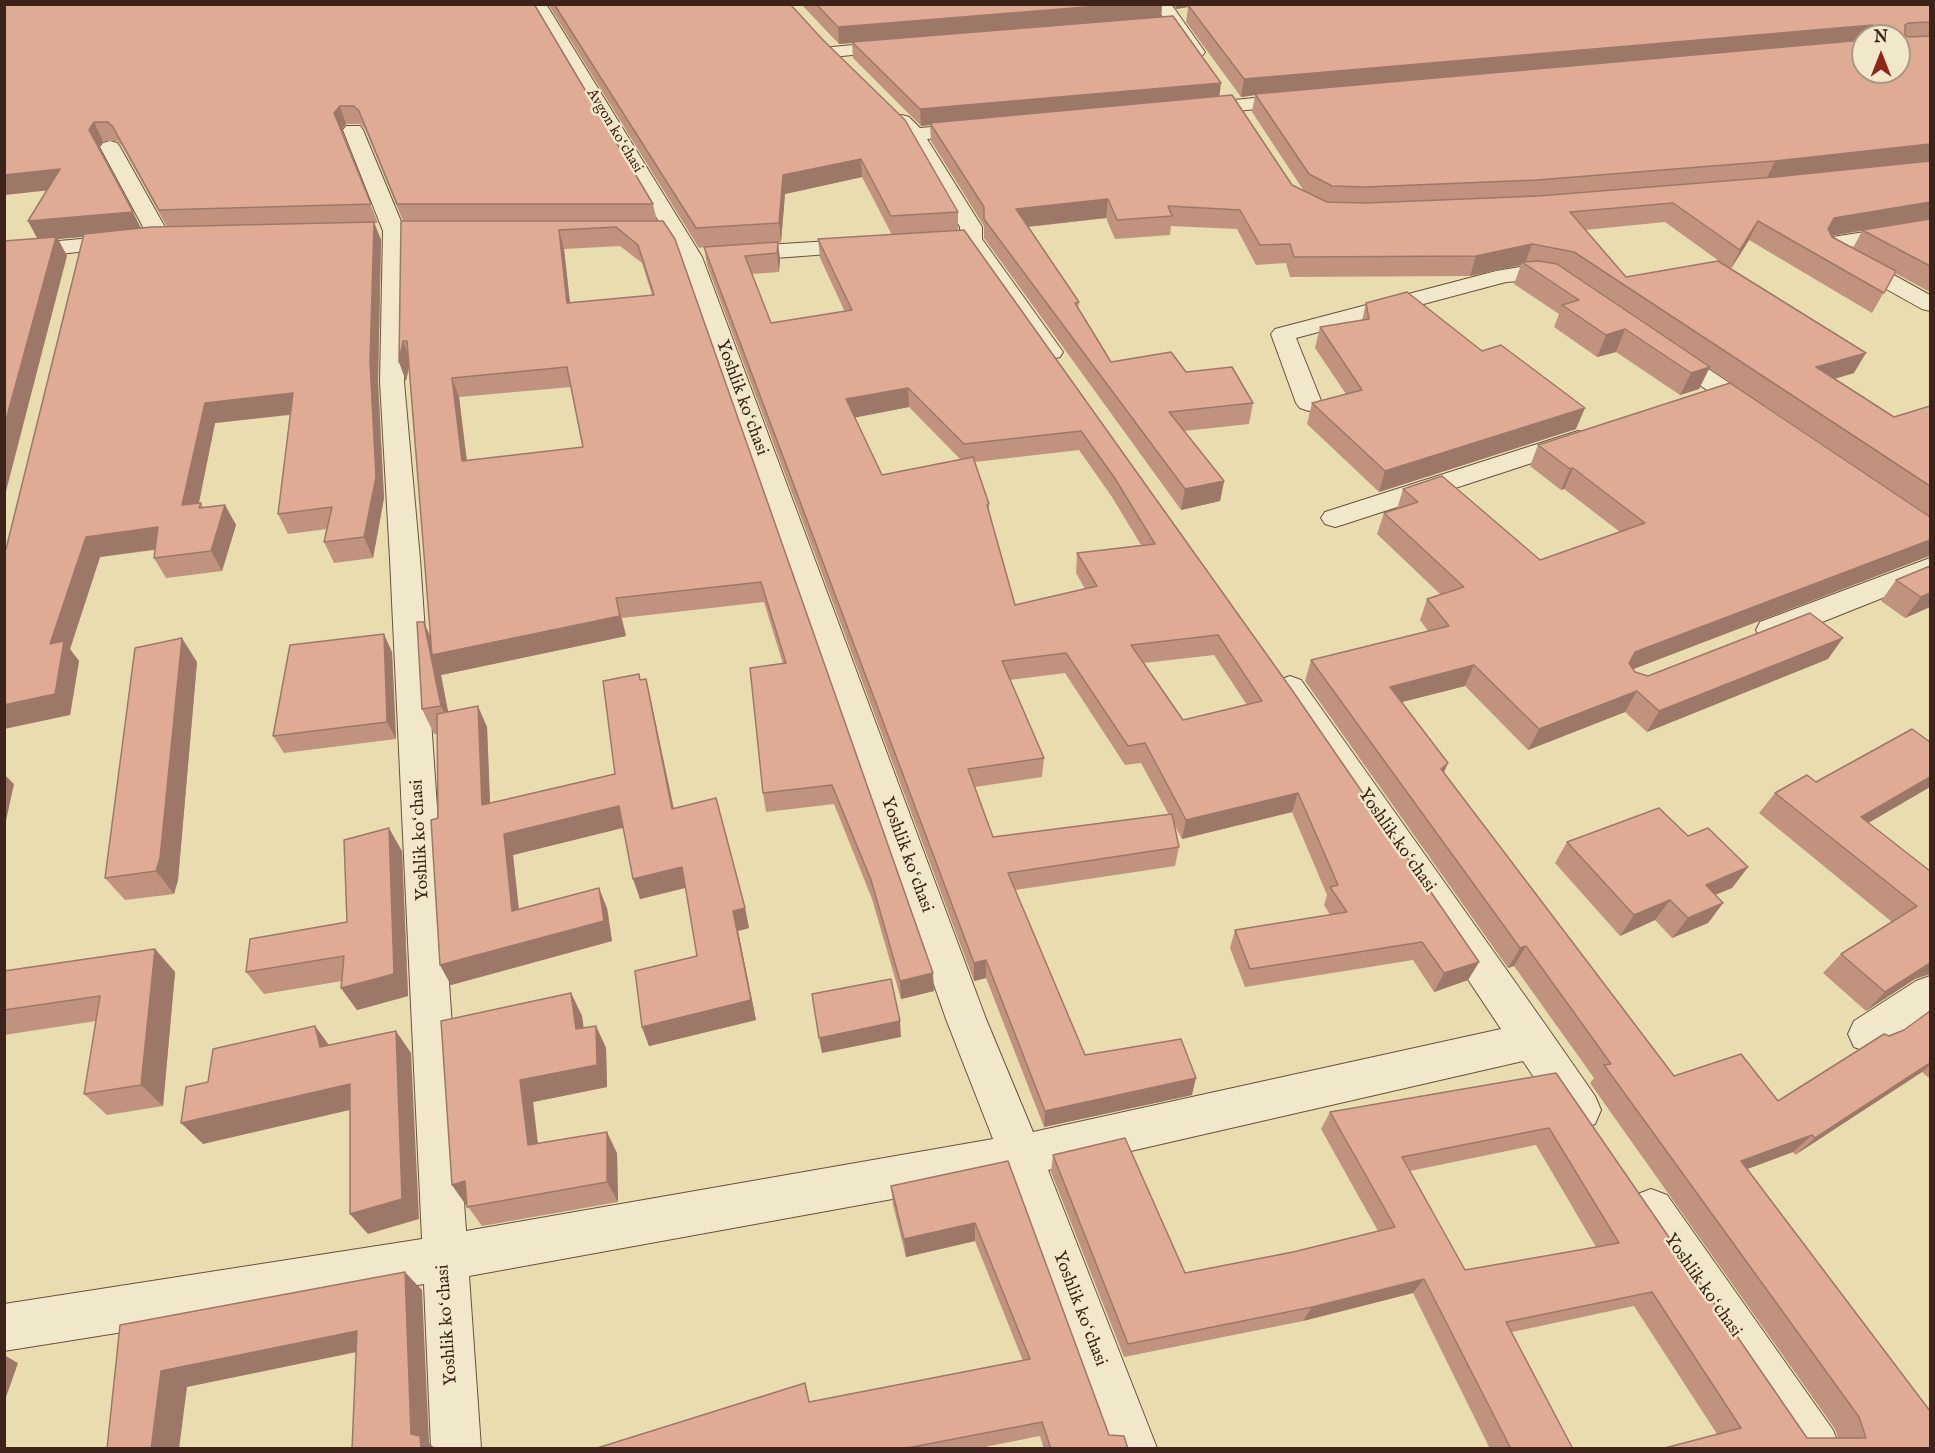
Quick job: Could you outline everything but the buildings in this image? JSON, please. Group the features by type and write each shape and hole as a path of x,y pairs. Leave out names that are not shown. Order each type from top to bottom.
{"street":[{"name":"Avgon koʻchasi","path":"538,4 683,244"},
{"path":"1152,26 1169,15 1195,14"},
{"path":"1169,15 1209,69"},
{"path":"849,68 826,46 912,45"},
{"path":"1222,88 1248,125"},
{"path":"1176,111 1318,98"},
{"path":"890,109 915,134 971,227 959,239 1066,374"},
{"path":"915,134 987,128"},
{"name":"Yoshlik koʻchasi","path":"353,130 394,231 392,382 405,559 456,1449"},
{"path":"110,147 160,238"},
{"path":"1930,228 1834,243 1831,249 1930,304"},
{"path":"651,231 683,244 877,245"},
{"path":"4,253 81,256 160,238 183,238"},
{"name":"Yoshlik koʻchasi","path":"683,244 966,1019 1021,1155 1132,1449"},
{"path":"1308,403 1283,334 1527,272 1545,274 1578,292"},
{"path":"1647,339 1774,425"},
{"path":"1692,402 1725,391"},
{"path":"1335,518 1603,431"},
{"path":"1744,640 1930,568"},
{"name":"Yoshlik koʻchasi","path":"1272,662 1599,1136"},
{"path":"1869,1034 1930,993"},
{"path":"4,1328 444,1258 1021,1155 1533,1040"},
{"name":"Yoshlik koʻchasi","path":"1632,1185 1815,1449"}]}
